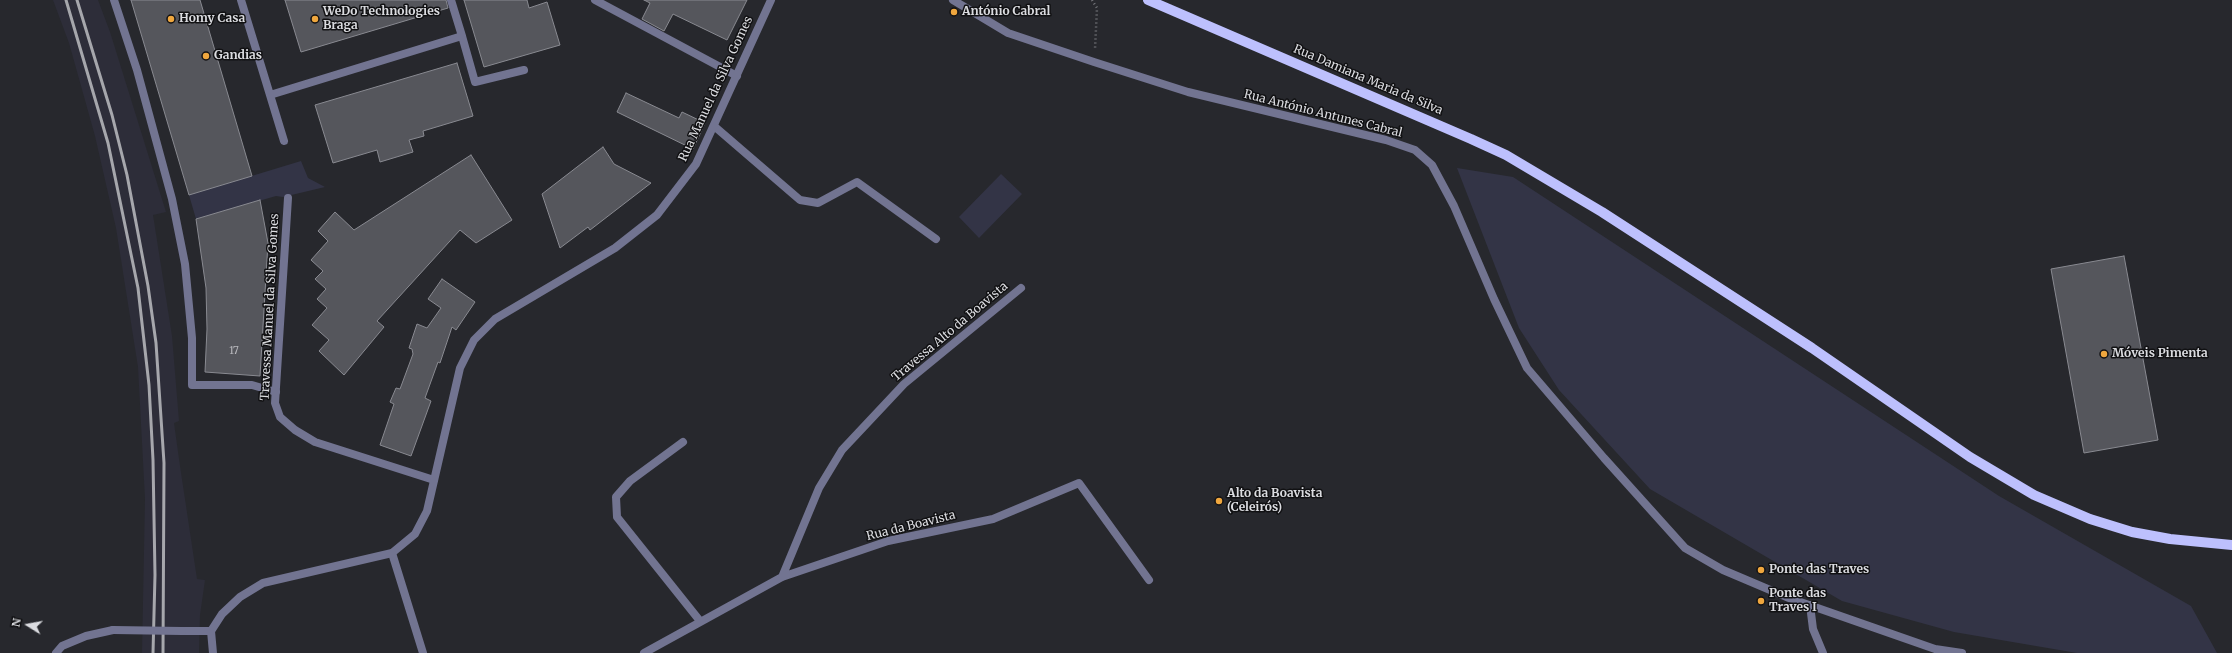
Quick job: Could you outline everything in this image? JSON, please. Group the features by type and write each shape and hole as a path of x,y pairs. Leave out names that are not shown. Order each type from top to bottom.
{"main road":[{"name":"Rua Damiana Maria da Silva","path":"1148,0 1506,155 1574,195 1812,348 1970,457 2034,496 2090,519 2132,532 2170,539 2232,545"}],"street":[{"path":"114,0 136,70 172,199 185,264 192,338 192,385 252,385 276,392"},
{"path":"241,0 284,141"},
{"path":"451,0 475,82 524,70"},
{"path":"595,0 737,76"},
{"name":"Rua Manuel da Silva Gomes","path":"211,631 222,614 240,597 264,583 392,553 414,534 427,511 460,368 474,340 495,318 615,248 657,215 696,164 771,0"},
{"name":"Rua António Antunes Cabral","path":"953,0 1008,33 1094,62 1188,92 1386,140 1414,150 1432,165 1454,206 1494,299 1527,368 1604,458 1685,548 1723,570 1810,605 1935,649 1962,653"},
{"path":"270,95 462,36"},
{"path":"714,126 800,200 818,203 857,182 936,240"},
{"name":"Travessa Manuel da Silva Gomes","path":"288,198 275,403 280,417 295,430 315,442 434,480"},
{"name":"Travessa Alto da Boavista","path":"782,577 819,488 842,450 904,384 1021,288"},
{"path":"683,442 630,481 616,497 617,517 700,621"},
{"name":"Rua da Boavista","path":"644,653 782,577 888,541 993,519 1079,483 1149,580"},
{"path":"392,553 423,653"},
{"path":"1810,605 1813,629 1823,653"},
{"path":"56,653 62,646 86,636 113,630 182,632 211,631 213,653"}],"path":[{"path":"1092,0 1097,8 1094,62"}],"shaded area":[{"path":"53,0 98,0 110,32 166,212 153,215 172,336 179,421 174,423 180,466 197,579 205,580 200,615 199,653 142,653 145,499 138,367 116,228 95,136 69,43"},
{"path":"301,161 308,178 325,187 283,197 276,196 196,219 189,195"},
{"path":"1457,168 1513,177 1999,496 2191,606 2217,653 2077,653 1954,632 1842,601 1650,489 1559,390 1519,328"},
{"path":"1001,174 1022,194 979,238 959,217"}],"building":[{"path":"131,0 200,0 252,176 189,195"},
{"path":"285,0 446,0 448,8 301,52"},
{"path":"464,0 527,0 529,8 547,2 560,45 484,67"},
{"path":"644,0 747,0 727,40 673,14 664,31 642,19 650,3"},
{"path":"457,63 473,116 423,131 424,136 409,140 413,152 380,162 377,150 333,163 315,105"},
{"path":"626,93 679,118 682,112 705,123 693,149 617,112"},
{"path":"603,147 614,164 651,183 590,230 588,227 560,248 542,194"},
{"path":"471,155 512,220 476,243 460,230 377,321 384,327 344,375 319,351 329,340 312,325 327,308 317,299 326,289 315,279 323,271 311,260 328,241 318,231 335,212 354,230"},
{"path":"260,200 268,243 260,376 205,372 207,329 206,288 196,219"},
{"name":"Móveis Pimenta","path":"2124,256 2158,440 2084,453 2051,269"},
{"path":"442,279 475,302 456,330 452,327 440,363 438,362 425,398 431,401 411,456 380,445 394,404 390,402 396,388 400,389 413,354 412,349 409,348 417,324 427,328 441,308 428,299"}],"railway":[{"path":"66,0 108,143 138,288 149,385 153,460 155,575 153,653"},
{"path":"77,0 112,115 127,175 148,286 156,343 164,463 163,653"}],"place":[{"name":"António Cabral","path":"954,12"},
{"name":"Homy Casa","path":"171,19"},
{"name":"WeDo Technologies Braga","path":"315,19"},
{"name":"Gandias","path":"206,56"},
{"name":"Móveis Pimenta","path":"2104,354"},
{"name":"Alto da Boavista (Celeirós)","path":"1219,501"},
{"name":"Ponte das Traves","path":"1761,570"},
{"name":"Ponte das Traves I","path":"1761,601"}]}
